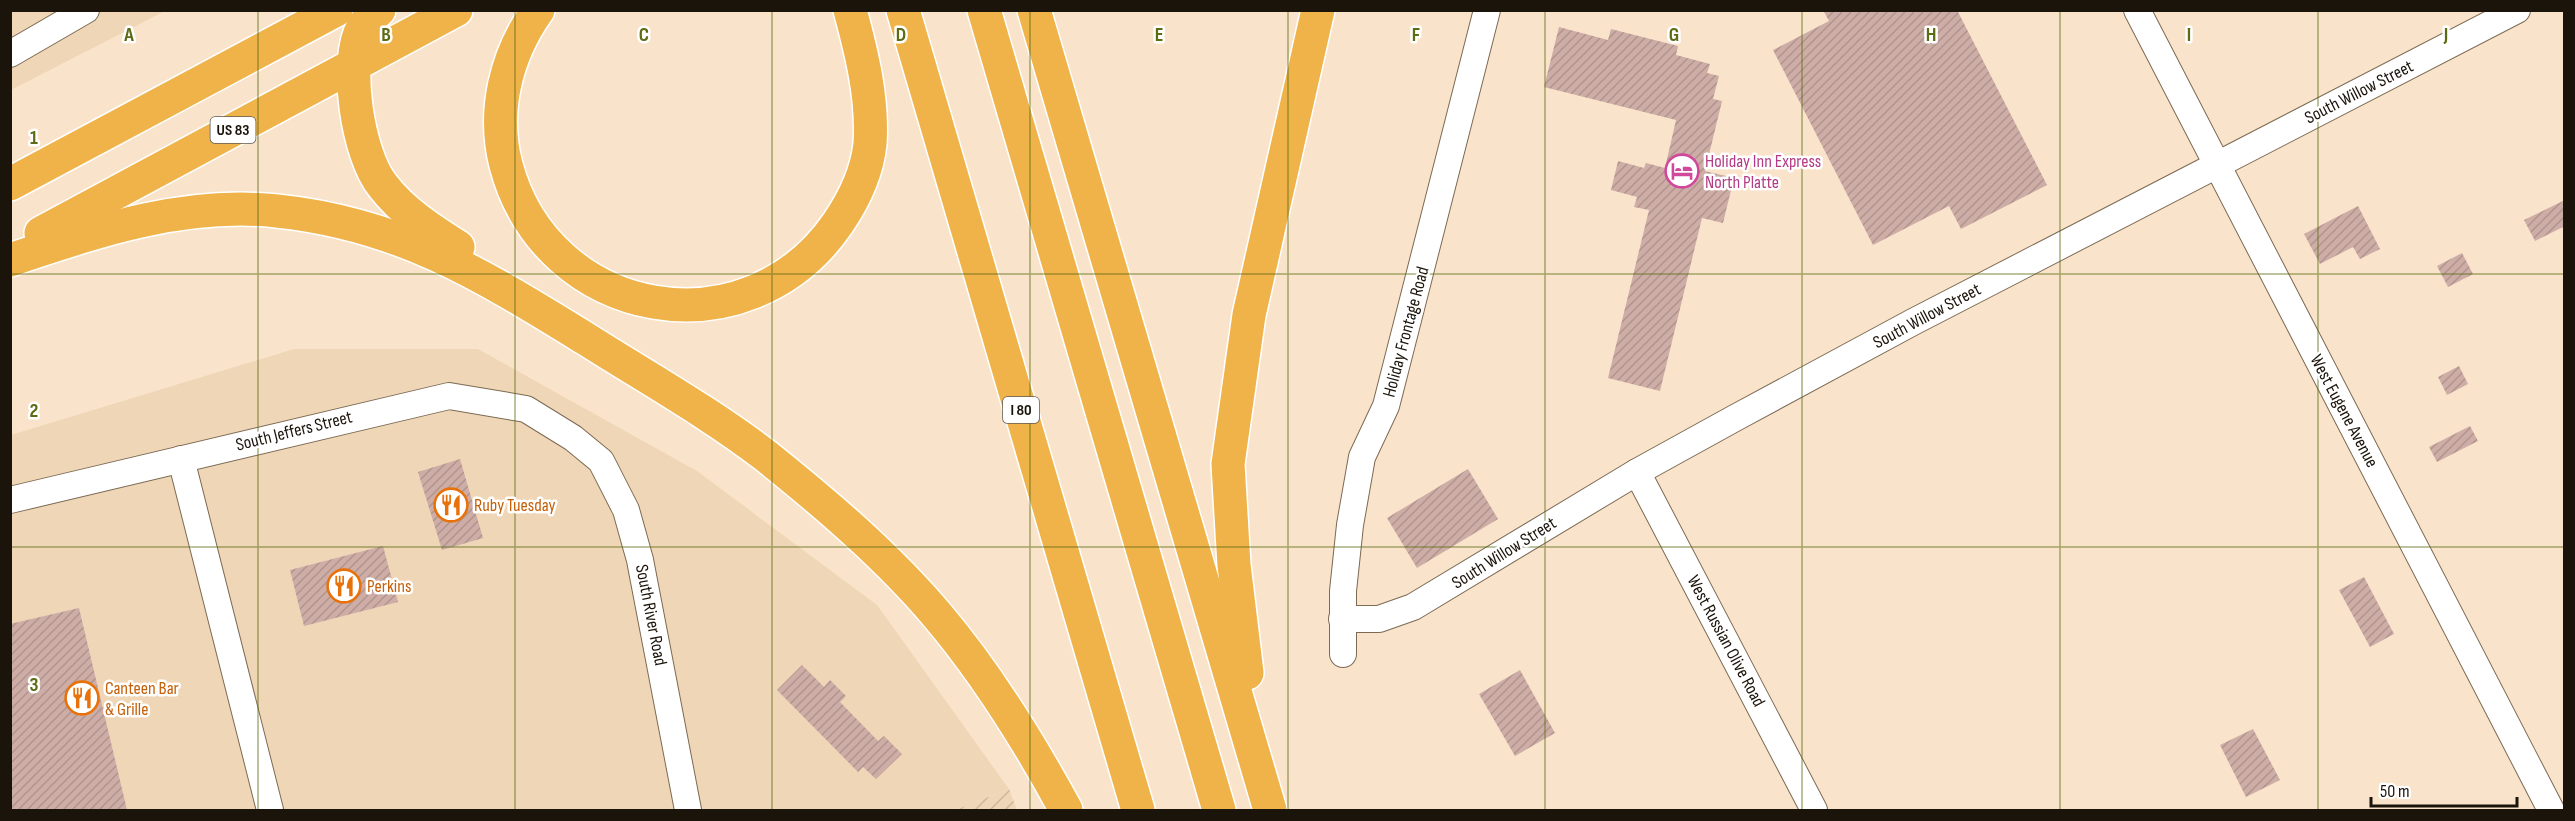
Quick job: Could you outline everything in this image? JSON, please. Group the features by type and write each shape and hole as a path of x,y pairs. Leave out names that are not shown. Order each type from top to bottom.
{"highway":[{"path":"210,80 250,51 295,10"},
{"path":"10,184 210,80 336,10"},
{"path":"379,10 362,27 356,44 354,66 357,119 362,141 375,175 397,202 436,233 567,315 658,384"},
{"name":"US 83","path":"10,250 456,10"},
{"path":"538,10 527,26 510,63 502,93 501,143 518,198 546,239 584,276 610,290 638,300 697,304 728,300 758,291 785,278 810,258 846,210 860,181 870,146 869,100 861,50 850,10"},
{"name":"I 80","path":"903,10 1138,810"},
{"path":"984,10 1219,810"},
{"path":"1034,10 1272,810"},
{"path":"1272,810 1242,644 1234,565 1228,464 1249,315 1318,10"},
{"path":"10,260 101,230 174,214 273,210 363,226 451,260 503,288 658,384 764,454 896,571 938,616 1008,711 1066,810"}],"street":[{"path":"10,54 86,10"},
{"name":"Holiday Frontage Road","path":"1343,654 1342,619 1350,525 1362,457 1386,406 1487,10"},
{"name":"West Eugene Avenue","path":"2137,10 2551,810"},
{"name":"South Willow Street","path":"1342,619 1379,619 1413,607 1637,472 1913,322 2517,10"},
{"name":"South Jeffers Street","path":"10,500 449,396 526,409 573,438"},
{"name":"South River Road","path":"573,438 601,461 626,510 640,560 688,810"},
{"path":"181,459 270,810"},
{"name":"West Russian Olive Road","path":"1637,472 1814,810"}],"shaded area":[{"path":"11,11 165,11 11,90"},
{"path":"294,349 478,349 697,471 877,605 1009,789 955,810 11,810 11,435"},
{"path":"1009,789 1017,810 955,810"}],"building":[{"path":"1823,10 1957,10 2047,185 1961,229 1949,206 1873,245 1773,50 1829,21"},
{"path":"1559,27 1608,40 1611,29 1678,46 1676,55 1710,64 1707,73 1719,76 1713,99 1722,101 1705,171 1734,178 1723,223 1702,218 1660,391 1608,378 1649,210 1634,207 1637,197 1611,190 1618,161 1644,168 1646,163 1665,168 1676,120 1544,87"},
{"path":"2565,200 2565,226 2535,241 2524,220"},
{"path":"2358,206 2380,249 2360,259 2353,247 2320,264 2304,234"},
{"path":"2462,253 2473,274 2448,287 2437,266"},
{"path":"2459,366 2468,384 2447,395 2438,377"},
{"path":"2470,426 2478,441 2437,462 2429,447"},
{"name":"Ruby Tuesday","path":"460,459 483,538 442,550 418,472"},
{"path":"1468,469 1498,519 1417,568 1387,518"},
{"name":"Perkins","path":"383,546 398,602 304,626 290,570"},
{"path":"2364,577 2394,634 2370,647 2339,590"},
{"path":"79,608 127,810 10,810 10,624"},
{"path":"802,665 824,687 830,680 846,696 840,702 878,741 884,736 902,754 876,779 863,767 858,772 777,690"},
{"path":"1520,670 1555,733 1515,756 1479,694"},
{"path":"2253,729 2280,780 2246,797 2220,745"}],"place":[{"name":"Holiday Inn Express North Platte","path":"1682,171"},
{"name":"Ruby Tuesday","path":"451,505"},
{"name":"Perkins","path":"344,586"},
{"name":"Canteen Bar & Grille","path":"82,698"}]}
